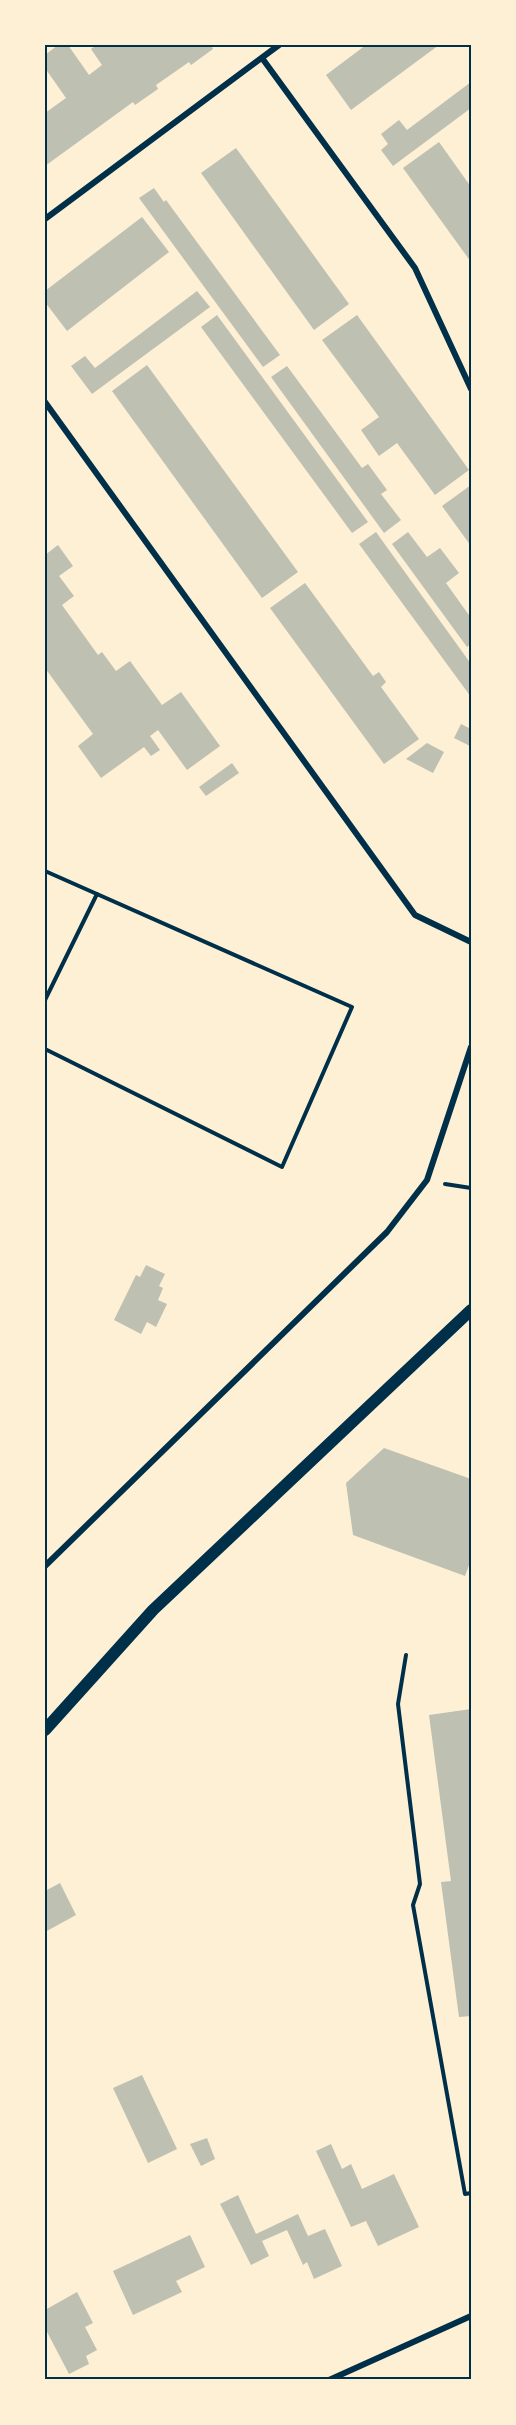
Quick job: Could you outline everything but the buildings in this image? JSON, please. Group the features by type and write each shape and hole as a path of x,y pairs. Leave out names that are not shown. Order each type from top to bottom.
{"main road":[{"path":"45,1730 153,1610 471,1310"}],"street":[{"path":"45,219 279,45"},
{"path":"262,58 415,268 471,389"},
{"path":"45,402 415,915 471,942"},
{"path":"45,1566 387,1232 427,1180 471,1047"},
{"path":"329,2380 471,2316"}],"path":[{"path":"45,871 352,1007 282,1167 45,1049"},
{"path":"45,999 97,894"},
{"path":"406,1656 398,1704 420,1884 413,1905 465,2194 471,2193"}]}
